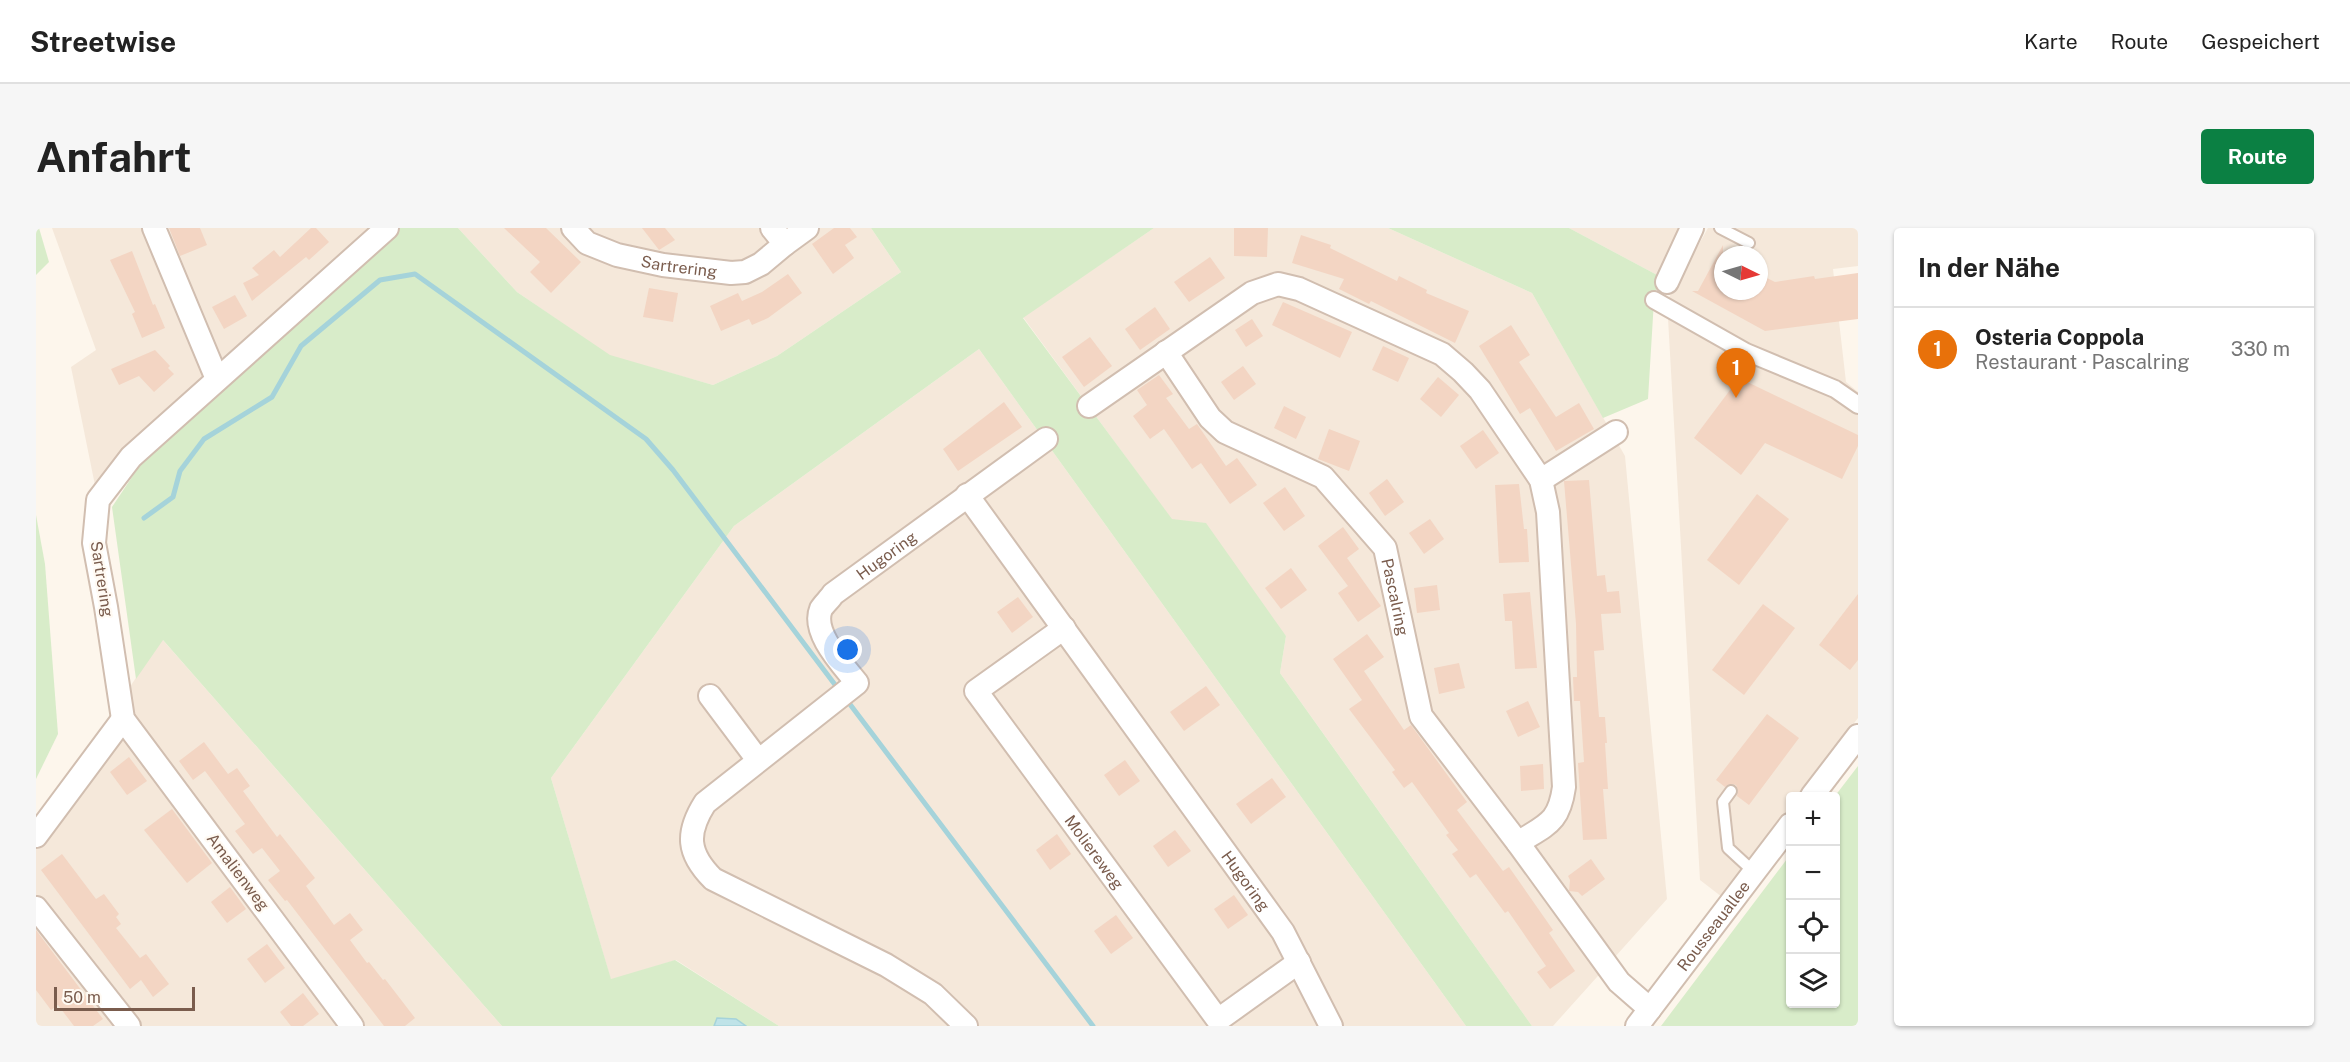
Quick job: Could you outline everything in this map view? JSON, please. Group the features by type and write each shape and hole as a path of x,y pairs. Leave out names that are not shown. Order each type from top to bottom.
{"street":[{"path":"154,228 217,379"},
{"name":"Sartrering","path":"123,719 94,543 98,500 131,457 387,228"},
{"name":"Sartrering","path":"573,228 587,243 617,255 663,265 731,273 745,272 761,264 779,236 807,228"},
{"path":"1692,228 1660,291 1746,352 1835,389 1858,405"},
{"path":"1089,406 1252,293 1278,284 1299,289 1442,354 1480,390 1541,480 1548,512 1564,787 1562,806 1553,820 1518,843"},
{"name":"Pascalring","path":"1166,352 1210,418 1225,432 1323,477 1385,548 1421,716 1518,843 1644,1018"},
{"path":"1541,480 1616,432"},
{"path":"967,495 1046,439"},
{"name":"Hugoring","path":"966,1026 933,994 886,964 713,879 700,867 691,837 695,819 705,803 857,683 826,643 819,624 821,610 833,594 967,495 1283,932 1330,1026"},
{"name":"Moliereweg","path":"1064,628 976,691 1218,1020 1299,962"},
{"path":"710,696 758,760"},
{"path":"36,836 123,719"},
{"name":"Amalienweg","path":"123,719 352,1026"},
{"path":"1815,792 1858,736"},
{"name":"Rousseauallee","path":"1644,1018 1786,831"},
{"path":"36,908 129,1026"}],"lane":[{"path":"1720,228 1749,243"},
{"path":"1731,791 1723,801 1728,848 1754,872"}],"shaded area":[{"path":"52,228 387,228 98,500 71,367 96,350"},
{"path":"458,228 871,228 901,272 777,356 713,385 610,356 517,292"},
{"path":"1154,228 1388,228 1532,293 1625,456 1667,899 1553,1026 1532,1026 1280,673 1286,636 1172,520 1023,317"},
{"path":"1569,228 1692,228 1659,276"},
{"path":"1708,228 1858,228 1858,266 1833,269 1846,382 1858,392 1858,718 1801,792 1786,792 1786,812 1722,897 1700,880 1667,301"},
{"path":"979,349 1466,1026 779,1026 676,960 611,980 551,778 734,526"},
{"path":"162,639 502,1026 36,1026 36,827"}],"green space":[{"path":"36,228 39,228 49,262 36,275"},
{"path":"388,228 458,228 517,292 610,355 713,385 777,356 901,272 871,228 1154,228 1023,318 1172,519 1206,523 1286,636 1280,673 1532,1026 1466,1026 979,349 734,526 551,778 611,979 675,960 779,1026 746,1026 736,1019 718,1018 714,1026 502,1026 163,640 136,679 112,507 148,453"},
{"path":"1388,228 1569,228 1659,276 1654,300 1648,399 1603,418 1532,293"},
{"path":"36,515 45,564 58,734 36,779"},
{"path":"1858,766 1858,1026 1661,1026 1786,860 1786,1008 1840,1008 1840,792 1838,792"}],"water":[{"path":"717,1018 736,1019 746,1026 714,1026"}],"building":[{"path":"169,228 200,228 207,245 180,256"},
{"path":"311,228 316,228 329,242 309,260 306,257 252,301 243,283 259,275 252,268 274,250 280,257"},
{"path":"504,228 546,228 581,262 551,293 530,272 540,262"},
{"path":"642,228 665,228 675,240 659,250"},
{"path":"834,228 850,228 857,237 845,245 854,258 833,274 812,244"},
{"path":"1234,228 1268,228 1267,257 1234,256"},
{"path":"1301,235 1331,245 1330,248 1397,281 1399,276 1427,290 1426,293 1469,311 1455,343 1371,301 1369,304 1339,289 1344,279 1292,263"},
{"path":"132,251 153,305 155,304 165,328 142,338 132,314 135,312 110,260"},
{"path":"1210,257 1225,278 1189,302 1174,282"},
{"path":"1714,262 1714,300 1768,300 1768,278 1775,282 1858,273 1858,319 1765,331 1692,291 1698,291"},
{"path":"788,274 802,293 768,318 752,325 749,319 721,331 710,306 738,293 742,301 762,292"},
{"path":"649,288 678,293 673,322 643,317"},
{"path":"235,295 247,316 224,329 212,307"},
{"path":"1283,302 1352,332 1340,358 1272,325"},
{"path":"1155,307 1170,329 1140,350 1125,329"},
{"path":"1252,319 1263,336 1246,347 1235,330"},
{"path":"1511,325 1530,355 1519,362 1556,417 1579,403 1594,429 1556,451 1530,408 1520,414 1479,346"},
{"path":"1090,337 1112,366 1084,387 1062,357"},
{"path":"1383,346 1409,358 1398,382 1372,370"},
{"path":"155,350 170,366 168,368 174,374 154,392 139,376 119,385 111,369"},
{"path":"1243,366 1256,384 1234,400 1221,382"},
{"path":"1159,375 1173,394 1166,398 1189,429 1197,424 1226,466 1237,458 1257,485 1230,504 1201,463 1192,469 1164,429 1150,439 1133,416 1147,405 1137,390"},
{"path":"1438,377 1459,395 1441,417 1420,399"},
{"path":"1739,378 1858,435 1858,446 1842,479 1765,443 1741,475 1694,438"},
{"path":"1004,402 1022,427 958,471 943,449"},
{"path":"1284,406 1306,417 1296,439 1274,428"},
{"path":"1329,429 1360,441 1349,471 1318,459"},
{"path":"1483,430 1499,453 1476,469 1460,446"},
{"path":"1387,479 1404,502 1385,516 1369,493"},
{"path":"1589,480 1597,576 1605,575 1607,592 1619,591 1621,613 1601,614 1604,650 1594,651 1599,717 1605,717 1607,743 1605,743 1608,789 1603,789 1607,839 1583,840 1578,763 1584,762 1580,701 1574,701 1573,677 1577,677 1576,624 1564,481"},
{"path":"1519,484 1524,529 1527,529 1529,562 1499,563 1495,485"},
{"path":"1285,487 1305,516 1284,531 1263,503"},
{"path":"1757,494 1789,519 1739,585 1707,560"},
{"path":"1430,519 1444,539 1424,554 1409,533"},
{"path":"1343,527 1359,549 1347,558 1381,606 1358,622 1338,593 1348,586 1318,546"},
{"path":"1291,568 1307,590 1281,609 1265,588"},
{"path":"1437,585 1440,610 1417,613 1414,588"},
{"path":"1530,592 1537,668 1515,669 1512,621 1505,621 1503,594"},
{"path":"1858,594 1858,660 1850,670 1819,645"},
{"path":"1018,597 1033,617 1012,633 997,612"},
{"path":"1763,604 1795,628 1744,695 1712,670"},
{"path":"1367,634 1384,657 1364,671 1404,730 1411,725 1467,802 1457,810 1503,871 1509,867 1553,930 1549,933 1575,971 1550,989 1537,972 1546,966 1508,911 1505,913 1476,874 1470,878 1452,854 1458,850 1446,835 1449,833 1412,782 1404,788 1392,772 1395,770 1349,709 1362,700 1333,659"},
{"path":"1459,663 1465,688 1439,694 1434,668"},
{"path":"1206,686 1220,705 1184,731 1170,712"},
{"path":"1528,701 1540,727 1518,737 1506,711"},
{"path":"1767,714 1799,738 1749,805 1737,796 1736,785 1731,784 1725,787 1716,780"},
{"path":"204,742 228,774 237,768 250,786 243,791 277,837 280,834 315,878 306,886 334,925 350,913 363,930 350,940 367,963 369,962 383,980 385,979 415,1018 405,1026 384,1026 287,900 285,901 268,880 280,871 262,848 253,854 235,831 245,824 205,771 193,780 179,761"},
{"path":"129,757 147,781 127,795 110,772"},
{"path":"1125,760 1140,781 1119,796 1104,775"},
{"path":"1543,764 1544,789 1521,791 1520,766"},
{"path":"1272,778 1286,797 1251,824 1236,804"},
{"path":"172,809 212,863 187,883 144,830"},
{"path":"1175,830 1191,851 1168,867 1153,846"},
{"path":"1057,834 1071,854 1050,870 1036,850"},
{"path":"62,854 96,899 104,894 119,914 116,917 121,924 116,928 140,958 146,954 169,984 153,997 141,980 130,989 41,870"},
{"path":"1591,859 1605,879 1582,896 1578,892 1569,891 1568,876"},
{"path":"230,887 246,909 227,923 211,902"},
{"path":"1234,895 1248,915 1228,929 1214,909"},
{"path":"1116,915 1133,938 1111,954 1094,931"},
{"path":"36,930 103,1019 93,1026 74,1026 58,1005 51,1010 36,990"},
{"path":"267,944 285,968 265,983 247,959"},
{"path":"303,993 319,1014 303,1026 291,1026 280,1012"}],"waterway":[{"path":"144,518 173,497 180,471 204,439 272,397 301,346 380,280 415,274 646,439 673,470 839,690"},
{"path":"846,699 1093,1026"}],"place":[{"name":"Osteria Coppola","path":"1736,398"}]}
